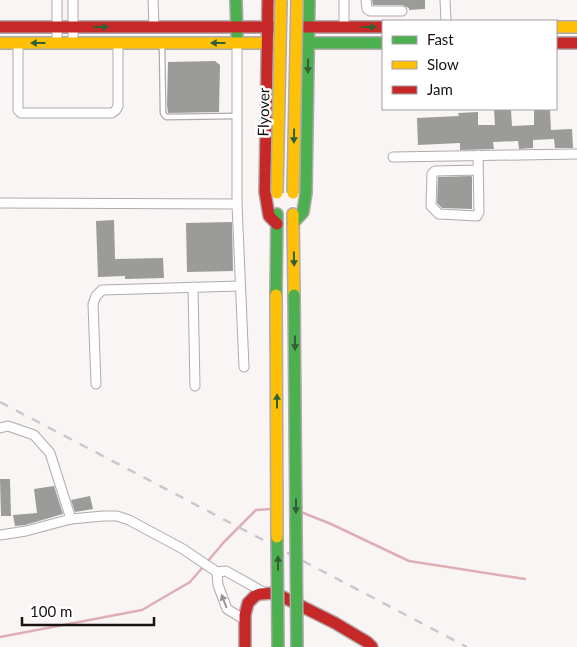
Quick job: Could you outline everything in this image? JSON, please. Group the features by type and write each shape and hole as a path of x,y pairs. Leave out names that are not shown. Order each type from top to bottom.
{"main road":[{"path":"236,0 237,43"},
{"path":"268,0 265,192 269,216 277,224"},
{"name":"Flyover","path":"278,647 276,294 281,0"},
{"name":"Flyover","path":"297,0 293,193 297,647"},
{"path":"293,223 303,212 306,193 309,0"},
{"path":"0,27 382,27"},
{"path":"557,27 577,27"},
{"path":"557,43 577,42"},
{"path":"0,43 382,43"},
{"path":"245,647 247,602 254,596 275,593 335,623 372,647"}],"street":[{"path":"57,0 57,43"},
{"path":"73,0 73,43"},
{"path":"153,0 154,27"},
{"path":"344,0 344,27"},
{"path":"366,0 367,8 370,12 402,11"},
{"path":"446,0 446,20"},
{"path":"18,43 18,110 21,113 112,113 118,106 118,43"},
{"path":"237,43 237,204 244,367"},
{"path":"393,157 577,154"},
{"path":"478,155 479,212 477,216 438,214 431,206 432,174 435,171 478,170"},
{"path":"0,203 237,204"},
{"path":"96,384 93,304 96,296 102,290 240,286"},
{"path":"193,287 195,386"},
{"path":"0,428 8,426 34,435 50,453 71,518"},
{"path":"0,535 71,518 117,516 130,520 183,549 216,570 226,571 265,593"},
{"path":"216,570 218,585 227,609 245,620"}],"lane":[{"path":"162,43 163,113 166,117 237,116"}],"building":[{"path":"372,0 425,0 425,9 409,10 409,8 402,5 373,5"},
{"path":"215,61 220,65 219,112 168,113 168,62"},
{"path":"494,110 511,110 512,126 534,125 534,110 550,110 551,130 572,129 573,148 555,148 554,139 533,140 533,148 519,149 518,141 493,142 494,149 460,150 460,143 418,145 417,118 459,116 458,113 478,112 478,125 495,125"},
{"path":"471,176 472,209 442,208 437,203 438,177"},
{"path":"114,220 115,259 163,258 164,278 125,279 125,276 98,277 96,221"},
{"path":"232,222 233,271 187,272 186,223"},
{"path":"0,479 10,479 11,516 1,516"},
{"path":"54,486 63,514 15,526 13,515 37,513 34,489"},
{"path":"90,496 93,509 75,512 71,500"}],"waterway":[{"path":"207,562 256,510 271,509"},
{"path":"301,512 409,561 525,579"},
{"path":"0,637 142,610 190,582 203,567"}],"railway":[{"path":"0,402 467,647"}],"traffic: fast":[{"path":"236,0 237,35"},
{"path":"293,223 303,212 306,193 309,0"},
{"path":"301,43 382,43"},
{"path":"276,295 277,214"},
{"path":"294,295 297,647"},
{"path":"277,537 278,647"}],"traffic: slow":[{"path":"277,193 281,0"},
{"path":"293,193 297,0"},
{"path":"557,27 577,27"},
{"path":"0,43 276,43"},
{"path":"293,214 294,295"},
{"path":"276,295 277,537"}],"traffic: jam":[{"path":"268,0 265,192 269,216 277,224"},
{"path":"0,27 276,27"},
{"path":"301,27 382,27"},
{"path":"557,43 577,43"},
{"path":"245,647 245,615 248,603 260,594 275,593 335,623 372,647"}]}
